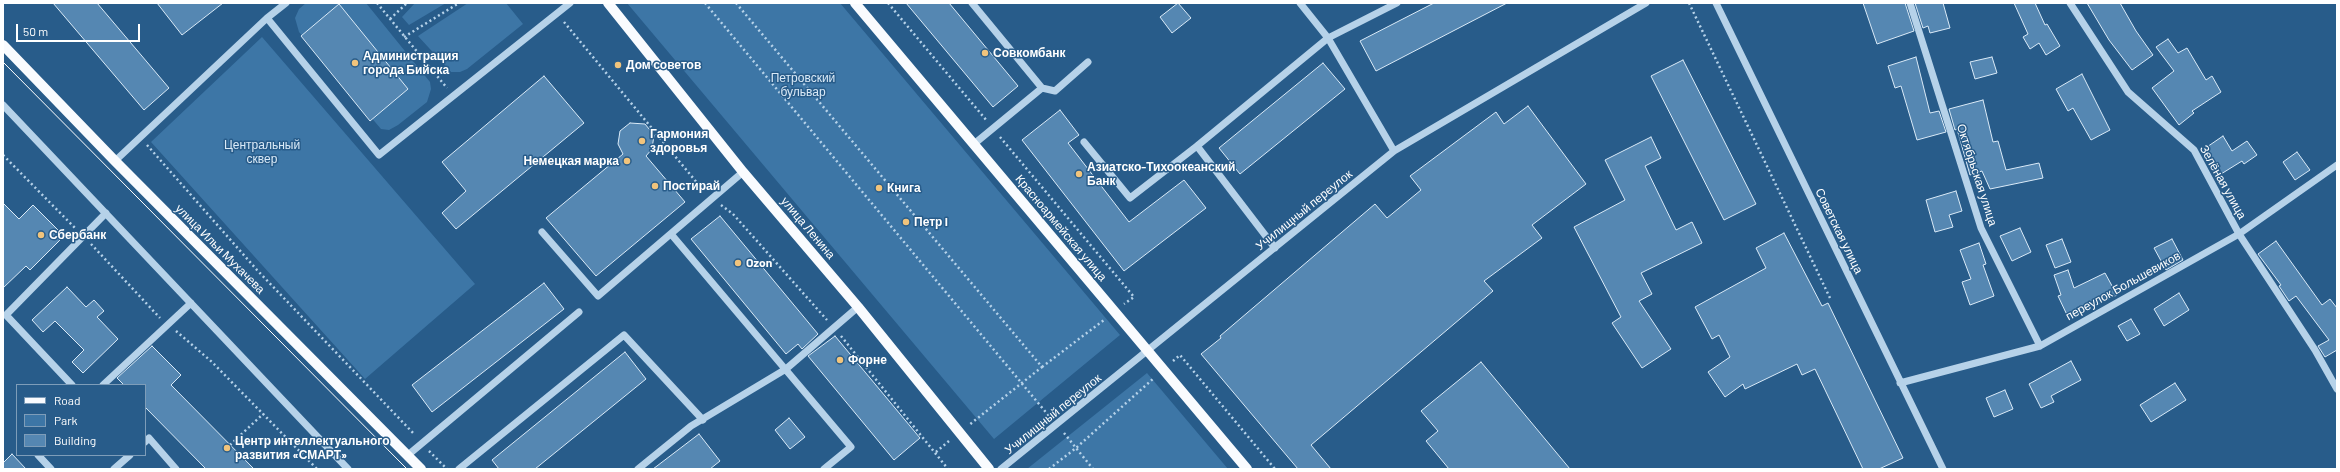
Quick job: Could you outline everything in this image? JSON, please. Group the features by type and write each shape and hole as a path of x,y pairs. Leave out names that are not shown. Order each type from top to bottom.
{"main road":[{"name":"улица Ленина","path":"608,3 743,172 858,307 989,469"},
{"name":"Красноармейская улица","path":"855,3 1247,469"},
{"name":"улица Ильи Мухачева","path":"3,45 115,161 408,455 416,467"}],"street":[{"path":"115,161 267,18 286,3"},
{"path":"267,18 379,155 570,3"},
{"path":"972,3 1042,88 1055,91 1088,62"},
{"path":"1300,3 1328,38 1394,151"},
{"path":"1084,142 1130,198 1328,38 1397,3"},
{"name":"Училищный переулок","path":"1001,469 1394,151 1646,3"},
{"name":"Советская улица","path":"1716,3 1942,469"},
{"name":"Октябрьская улица","path":"1910,3 1981,228 2040,346"},
{"name":"Зелёная улица","path":"2070,3 2128,92 2194,150 2239,234 2315,350 2337,389"},
{"path":"974,144 1042,88"},
{"path":"3,105 348,469"},
{"path":"1196,146 1275,248"},
{"name":"переулок Большевиков","path":"1900,383 2040,346 2239,234 2337,165"},
{"path":"542,232 598,296 743,172"},
{"path":"71,384 6,315 106,213"},
{"path":"671,234 851,447 824,469"},
{"path":"104,384 191,303"},
{"path":"638,469 692,426 786,369 858,307"},
{"path":"408,455 580,312"},
{"path":"459,469 624,335 703,420"},
{"path":"146,441 149,438 176,469"},
{"path":"39,456 51,469"},
{"path":"114,469 129,456"}],"path":[{"path":"377,3 453,96"},
{"path":"390,19 407,3"},
{"path":"404,37 459,3"},
{"path":"705,3 1093,469"},
{"path":"736,3 1042,367 936,452"},
{"path":"1689,3 1830,298"},
{"path":"562,19 701,188 733,214 834,328 936,452 948,469"},
{"path":"140,137 257,270 447,469"},
{"path":"3,155 84,237 154,312 212,362 317,469"},
{"path":"230,445 263,414"},
{"path":"1048,469 1076,448"}],"green space":[{"path":"306,3 366,3 430,82 431,89 427,102 398,125 389,130 381,129 299,32 295,18 299,9"},
{"path":"415,3 446,3 409,25 402,17"},
{"path":"468,3 506,3 523,24 467,69 460,72 451,72 418,36"},
{"name":"Петровский бульвар","path":"627,3 840,3 1120,335 994,439"},
{"name":"Центральный сквер","path":"262,37 475,284 365,379 151,142"},
{"path":"1147,373 1228,469 1027,469"}],"building":[{"path":"53,3 97,3 169,88 144,110"},
{"path":"157,3 223,3 182,35"},
{"path":"906,3 949,3 1018,86 993,107"},
{"path":"1178,3 1191,18 1172,33 1160,17"},
{"path":"1434,3 1507,3 1376,71 1360,41"},
{"path":"1863,3 1905,3 1914,31 1877,44"},
{"path":"1915,3 1943,3 1950,28 1930,33 1928,26 1923,28"},
{"path":"2014,3 2035,3 2045,25 2047,24 2060,46 2046,55 2039,43 2030,49 2023,37 2028,34"},
{"path":"2087,3 2120,3 2136,31 2153,55 2132,70 2109,40"},
{"name":"Администрация города Бийска","path":"339,4 408,89 370,121 301,36"},
{"path":"2168,39 2178,53 2187,48 2206,80 2212,76 2221,92 2192,111 2194,113 2179,125 2152,88 2174,71 2156,47"},
{"path":"1916,57 1930,113 1939,111 1946,132 1917,140 1901,86 1895,88 1888,66"},
{"path":"1992,57 1997,73 1975,79 1970,62"},
{"path":"1683,60 1756,204 1724,220 1651,76"},
{"path":"1323,63 1345,89 1240,174 1219,148"},
{"path":"2082,74 2110,130 2091,140 2073,108 2068,111 2056,89"},
{"path":"544,76 584,123 456,229 442,213 466,191 442,162"},
{"path":"1983,100 1993,142 1998,141 2006,170 2039,163 2043,178 1990,189 1982,171 1970,175 1957,129 1955,130 1949,109"},
{"path":"1528,106 1586,184 1532,225 1542,238 1484,281 1493,291 1311,445 1331,469 1298,469 1201,354 1221,338 1220,336 1375,204 1387,218 1421,190 1410,176 1496,112 1504,124"},
{"path":"1060,110 1079,135 1068,143 1129,222 1184,180 1206,208 1124,271 1022,140"},
{"path":"630,123 645,124 654,135 652,149 646,156 685,202 596,276 546,218 623,154 618,144 620,131"},
{"path":"2223,136 2232,151 2247,141 2257,155 2244,164 2242,161 2221,174 2204,149"},
{"path":"1651,137 1661,158 1645,166 1676,230 1692,222 1702,243 1641,273 1652,294 1639,301 1671,349 1642,368 1612,323 1621,317 1574,227 1625,200 1605,160"},
{"path":"2297,152 2310,170 2295,180 2283,162"},
{"path":"1956,191 1962,211 1949,215 1953,227 1935,232 1926,200"},
{"path":"3,203 19,219 33,205 64,236 30,270 26,266 3,288"},
{"path":"720,216 818,334 802,349 798,344 786,354 691,239"},
{"path":"2020,228 2031,252 2012,261 2000,236"},
{"path":"1784,233 1822,306 1828,303 1903,458 1879,469 1863,469 1815,369 1802,375 1797,364 1745,389 1743,384 1725,397 1708,372 1730,357 1719,335 1712,339 1695,307 1766,268 1756,248"},
{"path":"2062,239 2071,262 2055,268 2046,245"},
{"path":"2172,239 2183,260 2166,270 2154,248"},
{"path":"2276,241 2322,305 2330,299 2337,308 2337,350 2325,357 2318,346 2329,340 2296,296 2289,301 2279,286 2281,285 2258,254"},
{"path":"1979,243 1986,264 1983,265 1994,296 1970,305 1962,282 1971,279 1960,250"},
{"path":"2068,270 2074,288 2105,273 2117,295 2068,317 2058,296 2061,295 2054,275"},
{"path":"544,283 564,309 432,412 412,385"},
{"path":"67,287 86,307 94,300 104,311 97,317 118,339 83,373 72,362 84,350 55,321 43,332 32,320"},
{"path":"2179,293 2189,310 2164,326 2154,309"},
{"path":"2131,319 2140,334 2127,341 2118,326"},
{"path":"835,336 920,438 894,460 808,356"},
{"path":"152,346 181,375 171,385 254,469 206,469 146,408 146,384 123,384 117,378"},
{"path":"625,352 646,379 535,469 499,469 492,460"},
{"path":"2071,361 2081,380 2051,396 2054,402 2041,408 2029,384"},
{"path":"1481,362 1570,469 1449,469 1426,441 1438,431 1421,411"},
{"path":"2175,383 2186,400 2151,422 2140,405"},
{"path":"2005,390 2013,409 1994,417 1986,398"},
{"path":"789,418 805,437 790,449 775,430"},
{"path":"699,434 720,461 710,469 653,469"},
{"path":"12,454 26,469 3,469 3,463"}],"tram line":[{"path":"3,62 407,469"}],"place":[{"name":"Совкомбанк","path":"985,53"},
{"name":"Администрация города Бийска","path":"355,63"},
{"name":"Дом советов","path":"618,65"},
{"name":"Гармония здоровья","path":"642,141"},
{"name":"Немецкая марка","path":"627,161"},
{"name":"Азиатско-Тихоокеанский Банк","path":"1079,174"},
{"name":"Постирай","path":"655,186"},
{"name":"Книга","path":"879,188"},
{"name":"Петр I","path":"906,222"},
{"name":"Сбербанк","path":"41,235"},
{"name":"Ozon","path":"738,263"},
{"name":"Форне","path":"840,360"},
{"name":"Центр интеллектуального развития «СМАРТ»","path":"227,448"}]}
